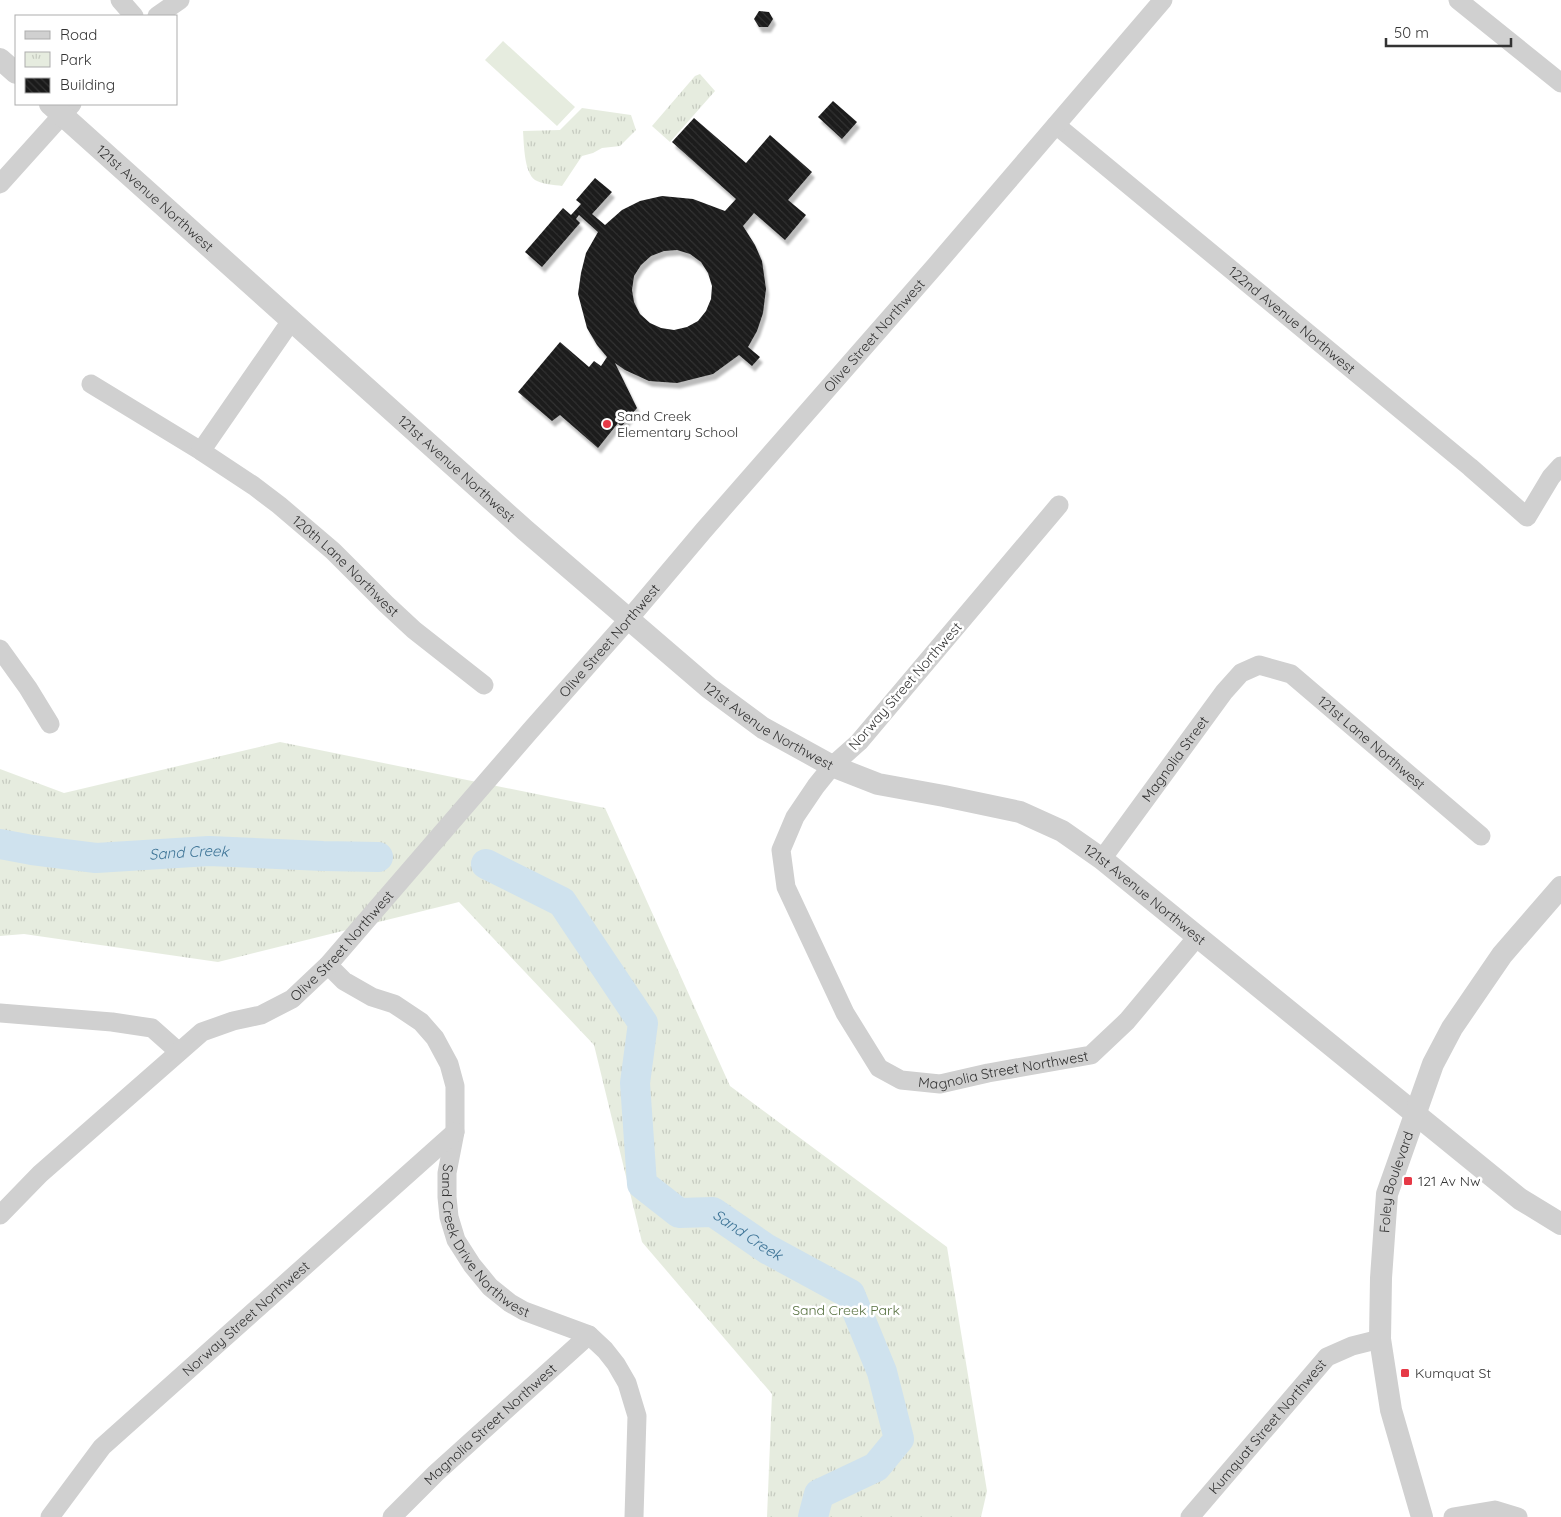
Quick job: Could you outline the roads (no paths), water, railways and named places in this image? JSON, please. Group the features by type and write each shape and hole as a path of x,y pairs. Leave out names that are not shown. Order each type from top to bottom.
{"street":[{"path":"120,0 133,15"},
{"path":"158,15 180,0"},
{"name":"Olive Street Northwest","path":"0,1215 40,1174 202,1032 233,1021 261,1015 292,999 328,964 628,620 1163,0"},
{"path":"1458,0 1561,83"},
{"path":"0,58 15,72"},
{"path":"0,184 61,107"},
{"name":"121st Avenue Northwest","path":"61,107 291,321 628,620 709,688 763,728 832,766 878,784 1020,812 1062,831 1102,859 1244,973 1520,1199 1561,1224"},
{"name":"122nd Avenue Northwest","path":"1056,125 1470,466 1527,517 1551,476 1561,466"},
{"path":"201,452 291,321"},
{"name":"120th Lane Northwest","path":"91,384 254,486 305,526 414,630 484,685"},
{"name":"Norway Street Northwest","path":"880,1068 845,1013 786,887 781,850 795,817 832,766 859,742 1059,505"},
{"path":"0,649 28,688 50,724"},
{"name":"121st Lane Northwest","path":"1256,666 1259,665 1291,674 1481,836"},
{"name":"Magnolia Street","path":"1102,859 1224,692 1241,672 1256,666"},
{"name":"Foley Boulevard","path":"1422,1517 1391,1410 1380,1339 1381,1278 1386,1194 1433,1064 1452,1028 1502,955 1561,887"},
{"name":"Magnolia Street Northwest","path":"880,1068 901,1080 940,1084 1091,1054 1127,1021 1197,937"},
{"name":"Sand Creek Drive Northwest","path":"328,964 344,981 372,997 394,1004 421,1022 435,1038 452,1072 455,1086 455,1132 447,1173 446,1197 449,1217 456,1240 472,1265 490,1287 510,1303 524,1311 590,1335 616,1364 627,1383 638,1416 634,1517"},
{"path":"0,1012 112,1022 152,1028 179,1052"},
{"name":"Norway Street Northwest","path":"50,1517 102,1446 455,1132"},
{"name":"Magnolia Street Northwest","path":"392,1517 436,1474 590,1335"},
{"name":"Kumquat Street Northwest","path":"1190,1517 1327,1357 1352,1346 1380,1339"},
{"path":"1453,1517 1495,1510 1518,1517"}],"waterway":[{"name":"Sand Creek","path":"0,844 96,858 209,851 378,857"},
{"name":"Sand Creek","path":"486,864 562,902 643,1023 635,1083 642,1184 679,1213 713,1212 767,1249 850,1294 882,1372 899,1439 876,1467 819,1494 813,1517"}],"place":[{"name":"Sand Creek Elementary School","path":"607,424"},
{"name":"121 Av Nw","path":"1408,1181"},
{"name":"Kumquat St","path":"1405,1373"}],"park label":[{"name":"Sand Creek Park","path":"846,1310"}]}
